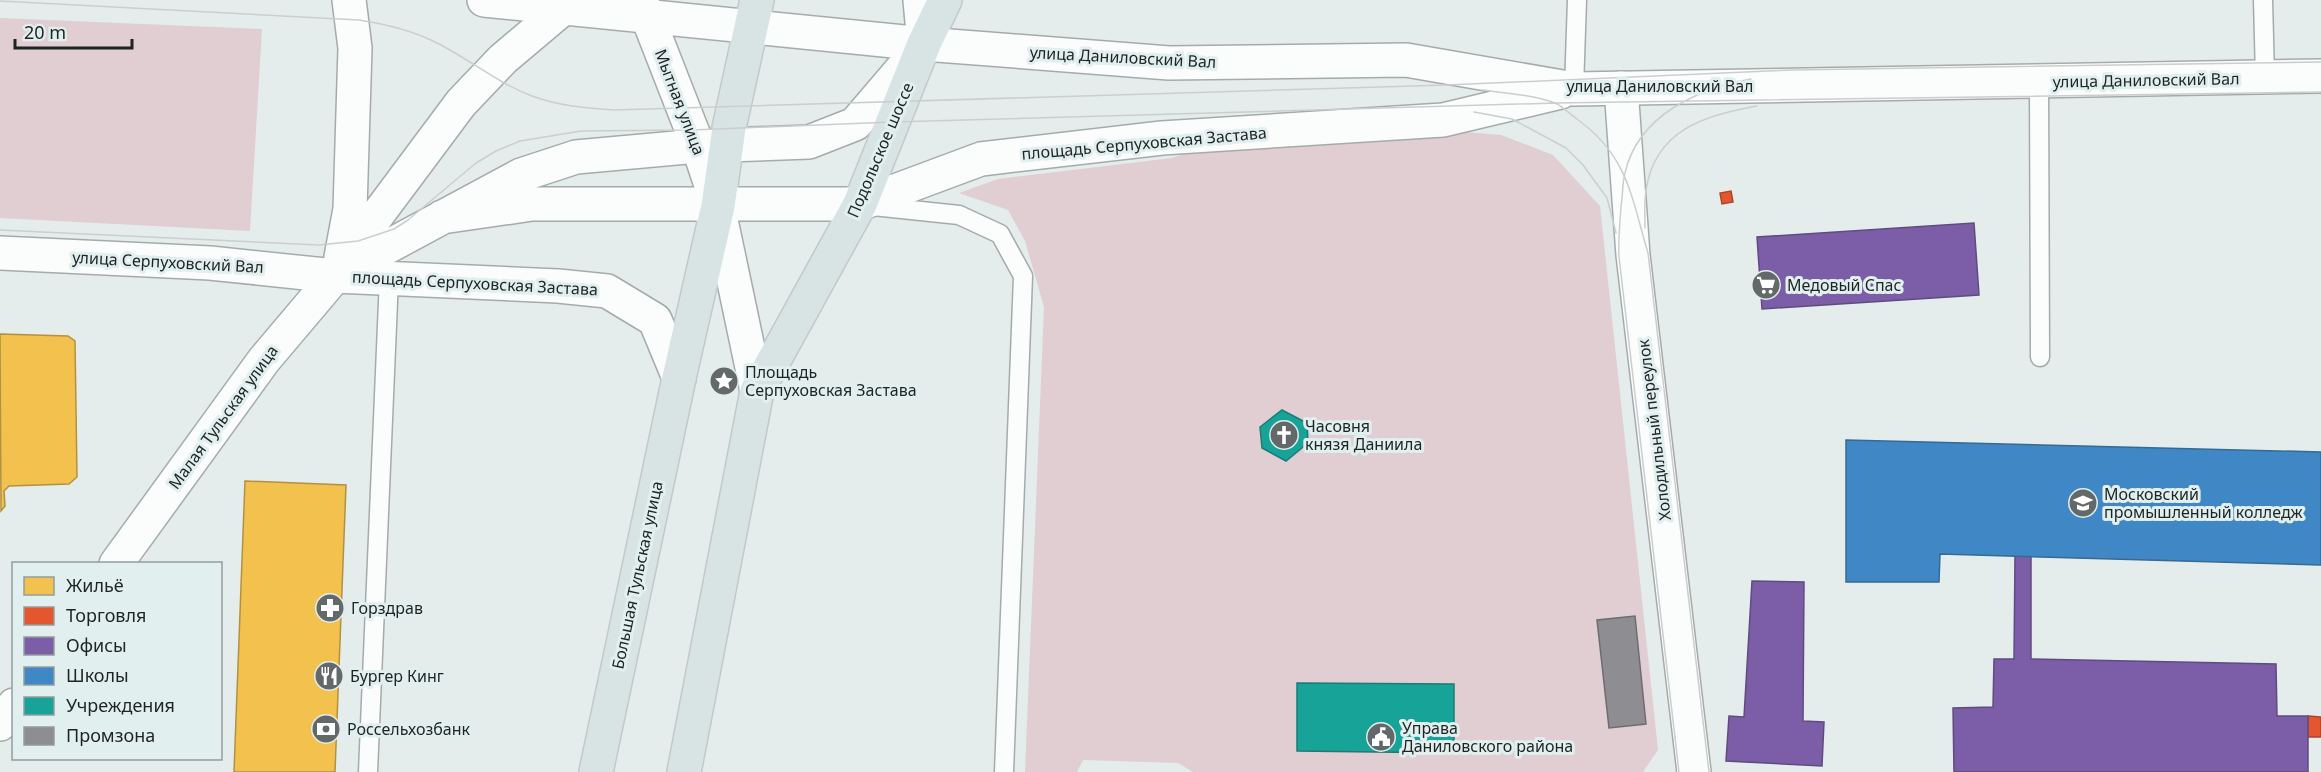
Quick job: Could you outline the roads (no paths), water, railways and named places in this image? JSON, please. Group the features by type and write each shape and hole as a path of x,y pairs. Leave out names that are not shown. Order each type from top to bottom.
{"main road":[{"name":"площадь Серпуховская Застава","path":"335,276 350,209 355,48 349,0"},
{"path":"484,0 754,13 712,145 718,206 757,391 684,772"},
{"path":"920,0 924,44"},
{"name":"Подольское шоссе","path":"757,391 860,204 924,44 945,0"},
{"name":"площадь Серпуховская Застава","path":"335,276 358,241 461,103 503,59 569,4"},
{"name":"Мытная улица","path":"644,8 712,145"},
{"name":"улица Даниловский Вал","path":"754,13 924,44 1168,63 1406,60 1574,89 2039,83 2321,76"},
{"name":"площадь Серпуховская Застава","path":"335,276 521,175 576,157 712,145 808,142 855,124 924,44"},
{"name":"Холодильный переулок","path":"1621,88 1634,255 1694,772"},
{"name":"площадь Серпуховская Застава","path":"442,217 531,204 718,206 860,204 981,159 1162,138 1443,120 1574,89"},
{"path":"679,378 718,206"},
{"name":"улица Серпуховский Вал","path":"0,253 210,263 335,276"},
{"name":"площадь Серпуховская Застава","path":"335,276 558,286 607,291 655,320 679,378"},
{"name":"Малая Тульская улица","path":"117,562 264,360 335,276"},
{"name":"Большая Тульская улица","path":"596,772 679,378"},
{"path":"0,724 12,708"}],"lane":[{"path":"1574,89 1577,0"},
{"path":"2263,0 2265,77"},
{"path":"2039,83 2040,357"},
{"path":"860,204 959,215 1000,234 1023,276 1004,772"},
{"path":"368,772 389,278"}],"tram line":[{"path":"0,1 359,20 417,34 447,48 519,91 532,96 562,104 614,110 1447,85 1792,70 2321,62"},
{"path":"1679,772 1619,257 1623,185 1632,153 1643,135 1657,120 1691,98 1751,79"},
{"path":"1482,90 1537,98 1560,106 1594,133 1607,148 1625,178 1632,195 1648,253 1709,772"},
{"path":"0,230 319,245 358,241 394,229 408,220 476,163 496,151 520,141 581,131 692,130 1556,103 2321,92"},
{"path":"1645,228 1645,195 1651,170 1671,139 1685,129 1719,114 1757,106"},
{"path":"1474,112 1512,119 1566,148 1583,165 1607,198 1616,233"}],"place":[{"name":"Медовый Спас","path":"1766,285"},
{"name":"Площадь Серпуховская Застава","path":"724,381"},
{"name":"Часовня князя Даниила","path":"1284,435"},
{"name":"Московский промышленный колледж","path":"2083,503"},
{"name":"Горздрав","path":"330,608"},
{"name":"Бургер Кинг","path":"329,676"},
{"name":"Россельхозбанк","path":"326,729"},
{"name":"Управа Даниловского района","path":"1381,737"}]}
